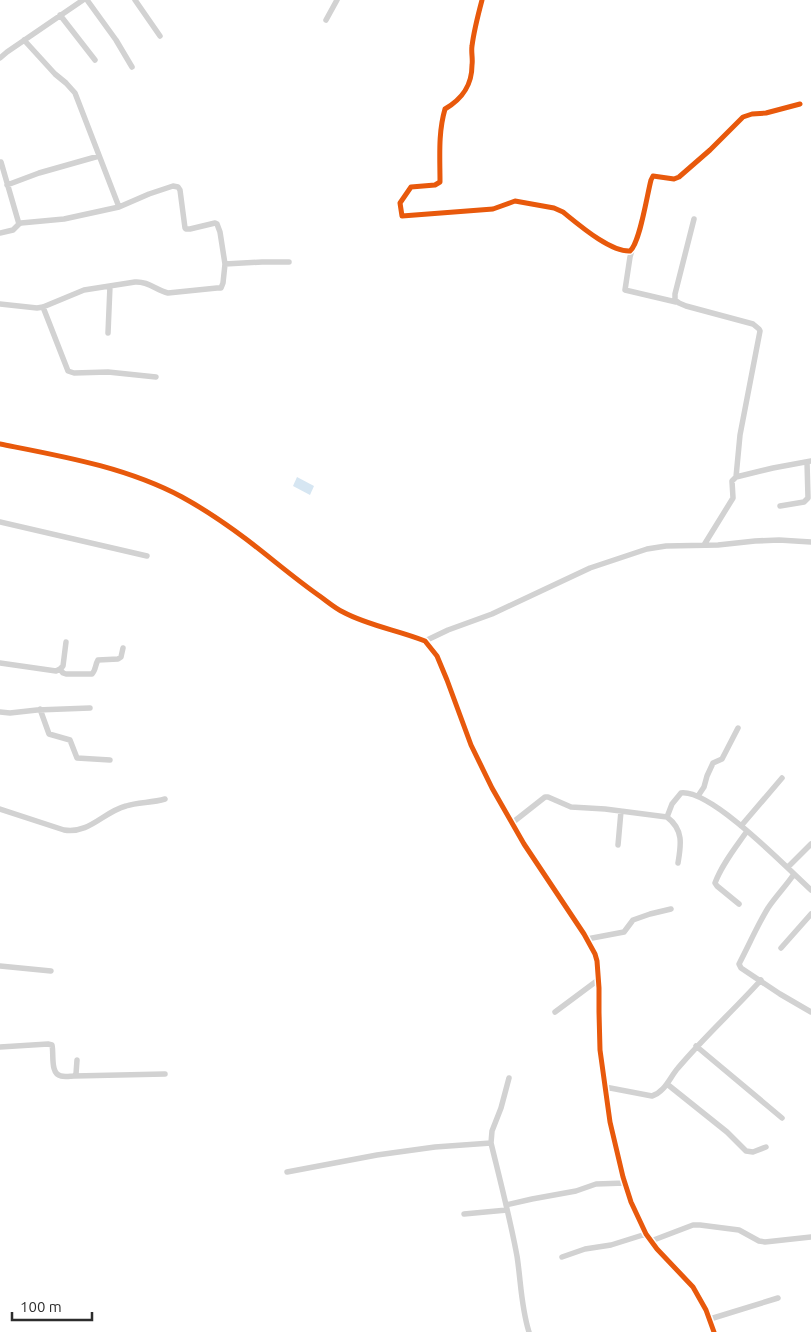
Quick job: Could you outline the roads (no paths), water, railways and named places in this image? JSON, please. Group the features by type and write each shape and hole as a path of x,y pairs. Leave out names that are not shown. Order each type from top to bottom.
{"street":[{"path":"0,58 82,0"},
{"path":"87,0 116,40 132,67"},
{"path":"136,0 160,36"},
{"path":"326,20 337,0"},
{"path":"482,0 471,47 472,66 468,87 455,103 445,109 441,122 439,151 440,182 435,185 411,187 400,203 402,216 493,210 515,201 558,209 609,245 627,252 632,250"},
{"path":"60,15 95,60"},
{"path":"24,40 75,93 119,207"},
{"path":"736,477 740,435 760,337 759,329 753,324 625,290 632,250 641,223 651,180 654,176 680,178 747,115 766,113 800,104"},
{"path":"7,185 39,173 99,156"},
{"path":"1,162 19,224"},
{"path":"0,233 13,230 19,224 64,219 119,207 173,186 178,187 180,190 185,228 190,229 217,224 225,264 221,288 168,293 162,292 143,281 84,290 43,307 31,308 0,304"},
{"path":"676,302 675,294 694,219"},
{"path":"225,264 289,262"},
{"path":"108,333 110,286"},
{"path":"43,307 68,371 74,373 108,372 156,378"},
{"path":"0,444 64,456 154,484 182,497 219,520 245,538 296,580 342,612 363,621 425,640 437,656 480,766 524,844 587,939 597,961 600,1050 610,1122 625,1183 631,1202 646,1234 693,1287 706,1310 714,1332"},
{"path":"704,545 733,498 732,481 736,477 809,461 808,498 804,502 780,506"},
{"path":"0,522 147,556"},
{"path":"425,640 492,614 590,568 647,549 666,546 729,545 755,541 811,542"},
{"path":"0,662 60,669 63,666 66,642"},
{"path":"60,669 66,674 92,674 98,660 118,659 121,657 123,648"},
{"path":"0,712 90,708"},
{"path":"40,710 49,734 70,740 77,758 110,760"},
{"path":"698,796 704,787 713,763 722,759 738,728"},
{"path":"741,826 782,778"},
{"path":"667,817 672,804 681,793 686,792 698,796 741,826 776,855 811,890"},
{"path":"512,823 548,797 571,807 606,809 667,817 674,824 681,841 678,863"},
{"path":"0,809 73,832 124,806 157,802 165,799"},
{"path":"618,845 621,811"},
{"path":"739,904 716,886 715,882 732,852 747,831"},
{"path":"788,868 811,844"},
{"path":"794,874 768,908 739,964 780,994 811,1012"},
{"path":"587,939 624,932 633,920 672,909"},
{"path":"781,948 811,914"},
{"path":"0,966 51,970"},
{"path":"555,1012 598,980"},
{"path":"605,1087 652,1096 658,1094 696,1046 761,980"},
{"path":"0,1047 48,1044 53,1049 55,1072 58,1076 165,1074"},
{"path":"696,1046 782,1118"},
{"path":"74,1076 76,1074 77,1060"},
{"path":"509,1078 501,1108 492,1131 491,1143 517,1256 521,1296 529,1332"},
{"path":"667,1084 727,1132 748,1152 766,1147"},
{"path":"287,1172 378,1155 435,1147 491,1143"},
{"path":"464,1214 506,1208 532,1199 576,1192 596,1184 625,1183"},
{"path":"651,1241 693,1225 739,1230 759,1241 765,1242 811,1238"},
{"path":"562,1258 585,1249 611,1245 646,1234"},
{"path":"710,1319 778,1298"}],"water":[{"path":"297,477 314,486 310,495 293,486"}]}
